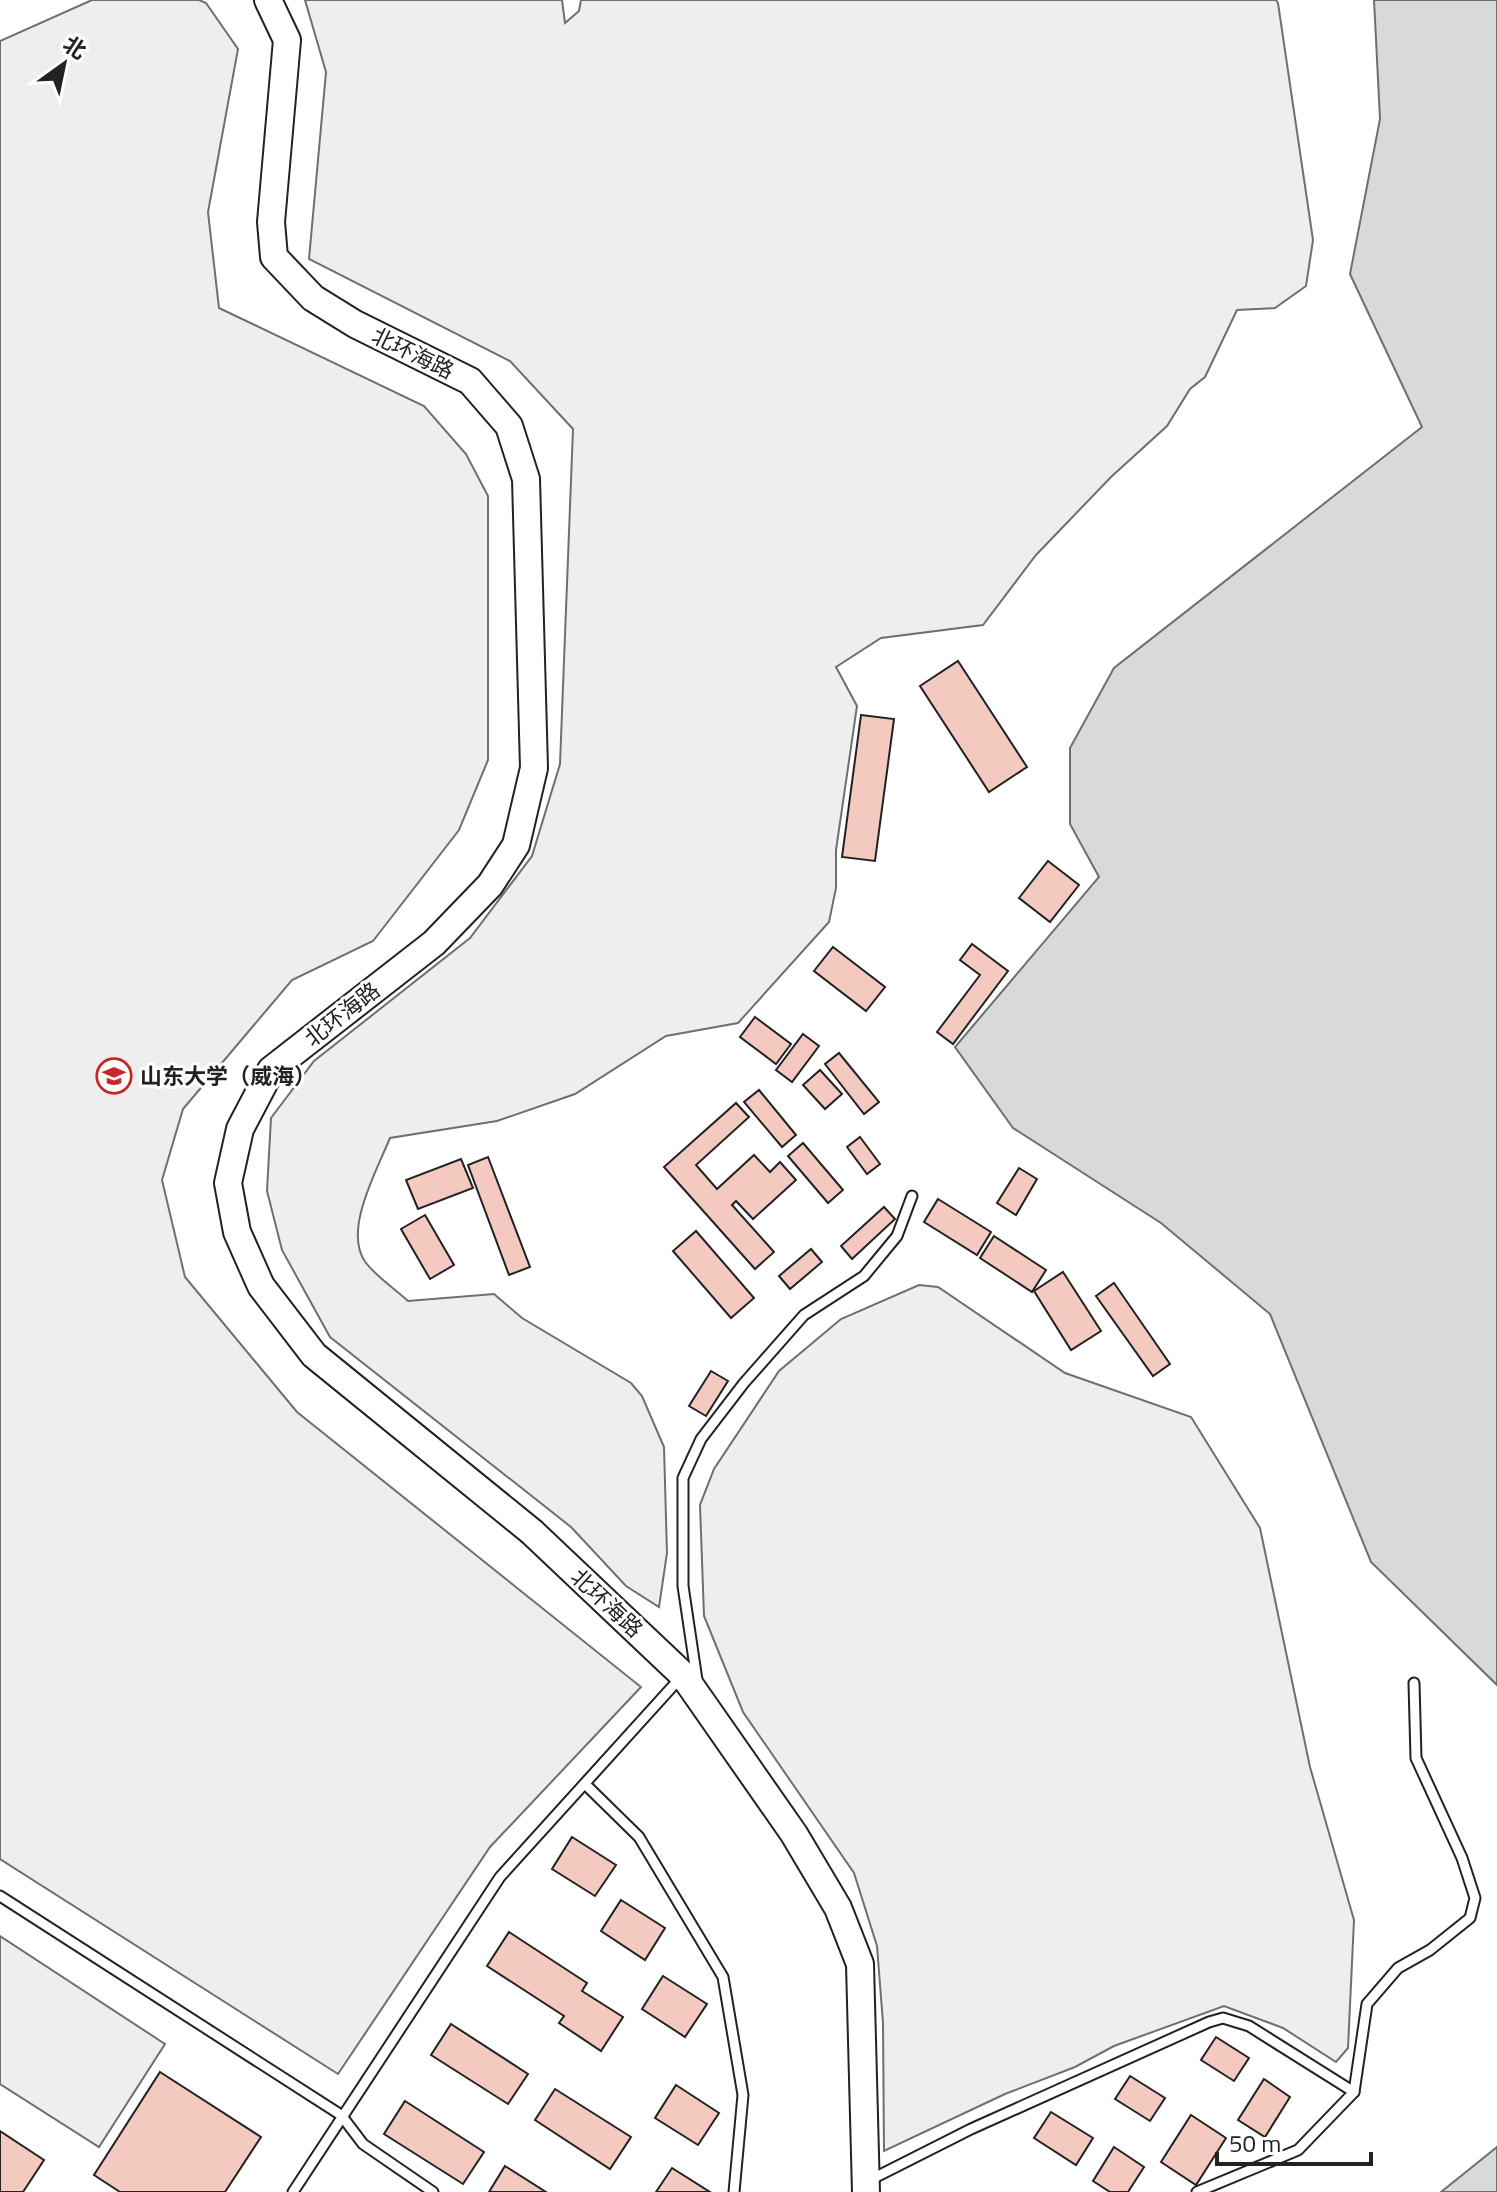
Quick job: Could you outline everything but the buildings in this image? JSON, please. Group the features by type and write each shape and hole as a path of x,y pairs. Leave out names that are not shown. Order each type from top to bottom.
{"main road":[{"name":"北环海路","path":"268,0 287,40 271,222 274,257 313,298 355,324 470,381 509,426 526,479 534,768 516,845 490,885 434,943 271,1070 240,1129 228,1183 237,1232 261,1286 314,1355 532,1532 683,1675 794,1834 838,1908 860,1964 867,2187"}],"lane":[{"path":"699,1699 683,1586 683,1478 701,1439 744,1383 804,1315 864,1276 897,1236 912,1196"},
{"path":"293,2192 500,1877 683,1675"},
{"path":"1197,2192 1298,2150 1354,2092 1367,2004 1398,1968 1430,1950 1470,1918 1475,1898 1462,1858 1416,1758 1414,1683"},
{"path":"585,1784 639,1837 723,1977 743,2095 734,2192"},
{"path":"0,1896 341,2115 363,2144 433,2192"},
{"path":"867,2187 971,2129 1223,2018 1249,2026 1354,2092"}],"shaded area":[{"name":"山东大学（威海）","path":"92,0 199,0 206,3 238,49 208,212 219,308 424,406 466,454 488,496 488,760 459,830 373,941 292,980 183,1109 162,1180 185,1277 297,1412 641,1687 490,1847 338,2074 0,1859 0,41"},
{"path":"305,0 562,0 565,23 579,11 581,0 1276,0 1278,3 1313,240 1306,286 1275,308 1237,310 1205,377 1190,389 1167,426 1111,477 1036,555 983,625 881,638 836,667 857,706 836,850 836,888 829,922 738,1023 666,1036 575,1094 497,1121 390,1138 370,1183 360,1218 360,1250 370,1268 408,1301 494,1294 522,1318 631,1383 642,1396 664,1447 667,1553 659,1607 626,1586 571,1527 330,1337 282,1250 267,1191 271,1118 314,1061 470,938 532,856 560,764 573,429 510,361 309,259 326,72"},
{"path":"1374,0 1497,0 1497,1685 1371,1562 1270,1314 1161,1223 1013,1128 955,1047 1099,877 1070,824 1070,748 1114,668 1422,427 1350,274 1380,119"},
{"path":"919,1285 938,1287 1065,1373 1191,1417 1260,1528 1310,1767 1354,1920 1348,2048 1336,2062 1283,2028 1224,2006 1114,2046 1075,2067 1005,2094 884,2151 883,2023 877,1946 854,1873 743,1712 704,1616 700,1505 714,1469 779,1371 841,1319"},
{"path":"0,1936 165,2044 99,2147 0,2084"},
{"path":"1497,2147 1497,2192 1441,2192"}],"place":[{"name":"山东大学（威海）","path":"114,1076"}]}
